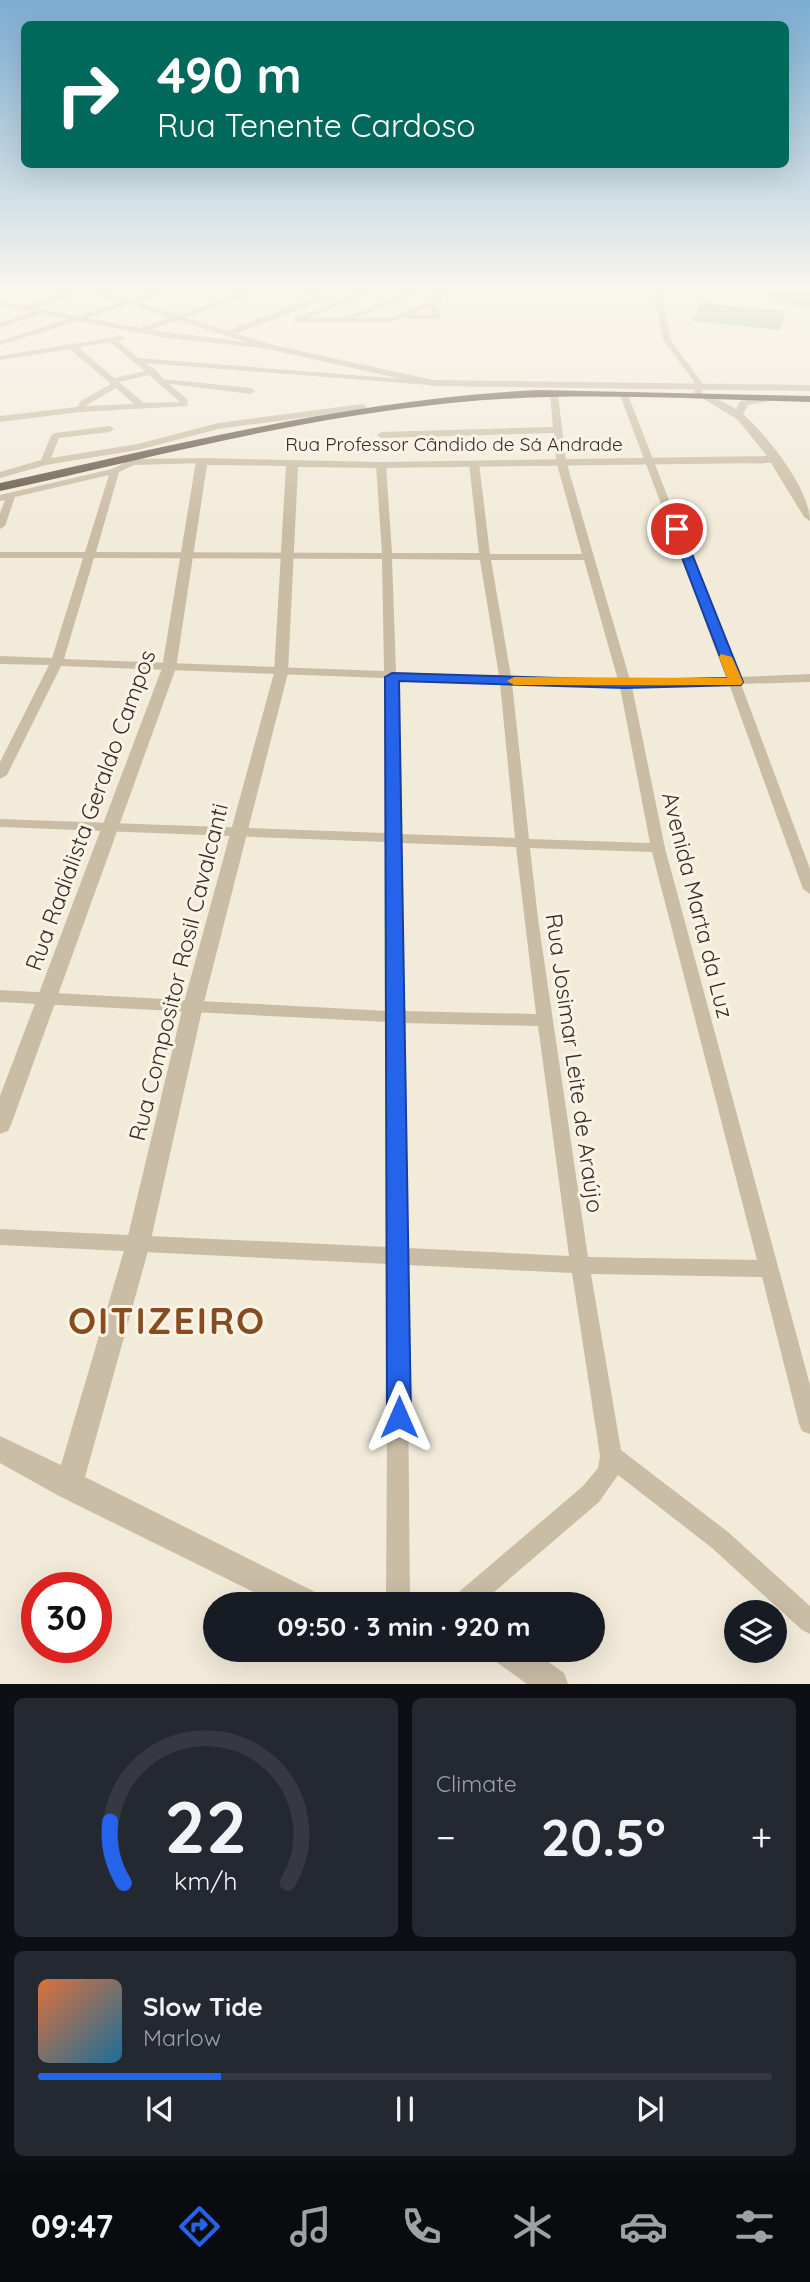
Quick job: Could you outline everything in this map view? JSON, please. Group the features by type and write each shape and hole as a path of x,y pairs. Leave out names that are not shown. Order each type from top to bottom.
{"highway":[{"path":"0,484 362,408 493,392 659,389 791,393"},
{"path":"0,484 130,461 353,413 448,400 702,392 791,393 810,396"},
{"path":"768,393 810,396"}],"street":[{"path":"96,367 143,407"},
{"path":"0,419 80,409 180,406 186,402 145,367"},
{"path":"221,367 446,384 659,389"},
{"path":"364,367 446,384"},
{"path":"685,367 702,392 739,413 776,459 810,517"},
{"path":"80,409 115,383 153,372"},
{"path":"164,382 251,391"},
{"path":"739,413 744,403 768,393"},
{"name":"Avenida Marta da Luz","path":"554,395 561,461 625,684 657,848 810,1424"},
{"path":"624,396 736,682 810,889"},
{"path":"0,475 34,464 120,451 218,426 362,408"},
{"path":"45,462 55,436 110,429"},
{"path":"381,435 557,429"},
{"name":"Rua Professor Cândido de Sá Andrade","path":"130,461 381,465 776,459"},
{"path":"0,526 6,497 116,471 130,461"},
{"name":"Rua Radialista Geraldo Campos","path":"0,1125 169,668 202,461"},
{"path":"0,463 34,464"},
{"name":"Rua Compositor Rosil Cavalcanti","path":"69,1486 138,1244 193,1006 281,673 292,463"},
{"name":"Rua Josimar Leite de Araújo","path":"474,463 485,557 500,634 522,845 580,1265 611,1456"},
{"path":"381,465 389,557 392,677 392,838 400,1256 398,1592"},
{"path":"0,775 57,663 116,471"},
{"path":"0,555 590,557"},
{"path":"0,660 281,673 625,684 810,678"},
{"path":"0,822 522,845 657,848"},
{"path":"0,996 395,1017 547,1020"},
{"path":"0,1237 580,1265 769,1269"},
{"path":"0,1449 285,1592"},
{"path":"476,1592 591,1494 608,1473 611,1456 720,1539 810,1622"},
{"path":"522,1662 552,1684"}],"slow traffic":[{"path":"514,681 625,684 736,682 725,657"}],"district":[{"name":"OITIZEIRO","path":"167,1320"}],"route":[{"path":"399,1417 400,1256 392,838 392,677 625,684 736,682 677,529"}]}
